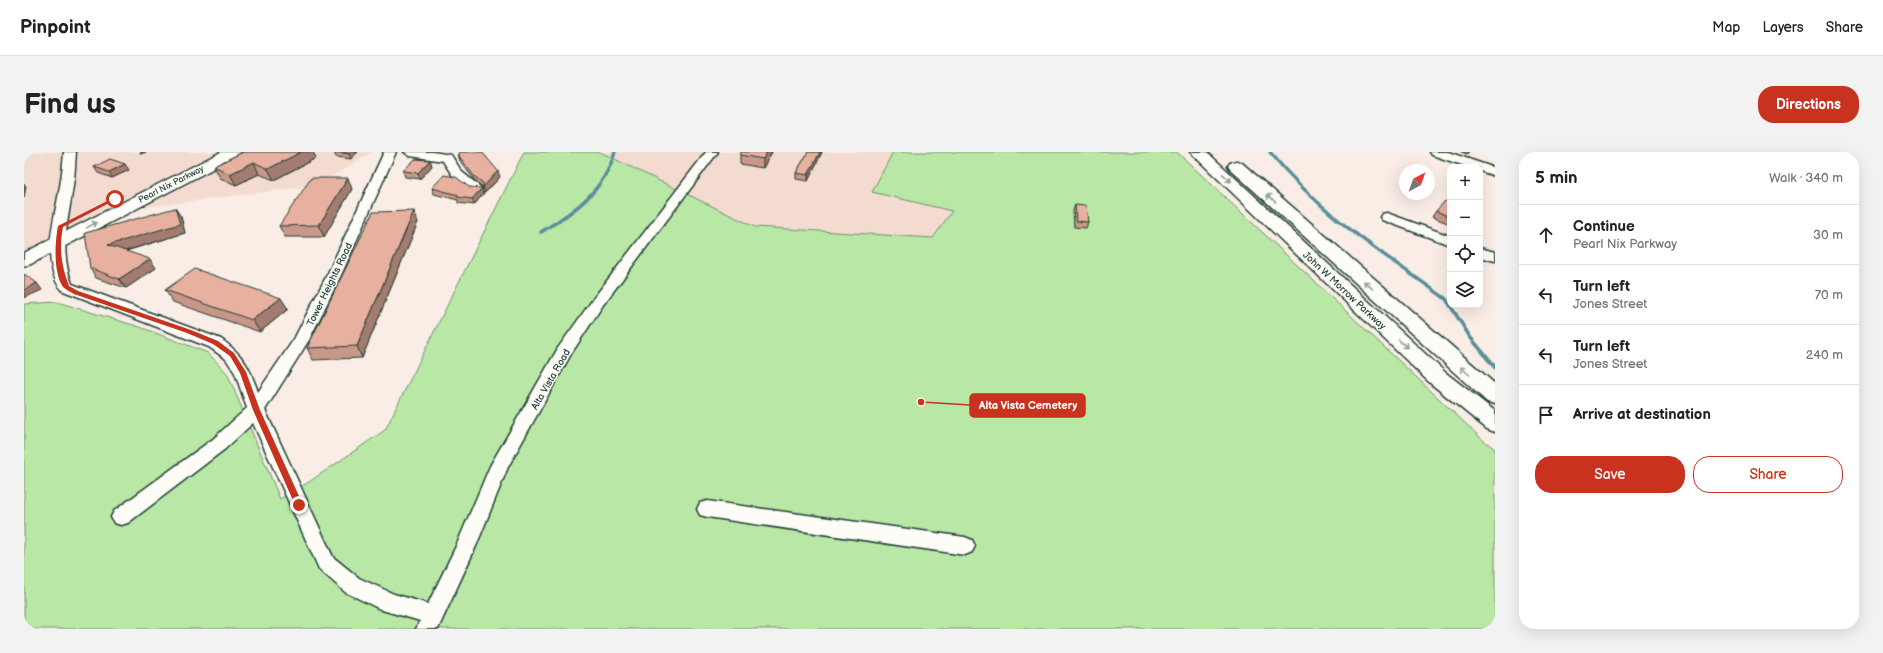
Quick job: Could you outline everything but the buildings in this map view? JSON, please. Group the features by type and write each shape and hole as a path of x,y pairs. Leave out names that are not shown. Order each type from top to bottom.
{"main road":[{"name":"Pearl Nix Parkway","path":"24,260 59,234 209,152"},
{"name":"Pearl Nix Parkway","path":"24,244 59,234 233,152"},
{"name":"John W Morrow Parkway","path":"1198,152 1438,378 1495,423"},
{"name":"John W Morrow Parkway","path":"1221,152 1495,396"}],"street":[{"path":"70,152 59,234 59,268 66,287 215,343 232,355 243,372 256,410 326,563 352,585 431,622"},
{"name":"Tower Heights Road","path":"121,517 219,444 256,410 301,340 335,273 390,152"},
{"path":"410,152 447,158 457,174 478,190"},
{"name":"Alta Vista Road","path":"431,622 499,466 564,352 598,302 712,152"},
{"path":"1436,152 1495,172"},
{"path":"1387,217 1447,239"},
{"path":"1483,253 1495,257"},
{"path":"707,509 965,546"}],"shaded area":[{"path":"24,152 373,152 318,185 132,209 24,264"},
{"path":"600,152 893,152 872,192 952,211 933,238 755,227"}],"green space":[{"path":"524,152 600,152 755,227 933,238 952,211 872,192 893,152 1177,152 1484,441 1495,449 1495,629 24,629 24,304 57,302 140,327 208,353 227,373 280,499 309,482 385,430"}],"waterway":[{"path":"541,232 565,217 586,199 603,178 610,166 615,152"},
{"path":"1270,152 1310,195 1331,214 1353,232 1446,299 1470,337 1486,356"},
{"path":"1485,355 1495,367"}],"place":[{"name":"Alta Vista Cemetery","path":"921,402"}],"route":[{"path":"115,199 60,226 57,243 59,268 66,287 76,292 189,332 215,343 232,355 243,372 256,410 299,505"}]}
